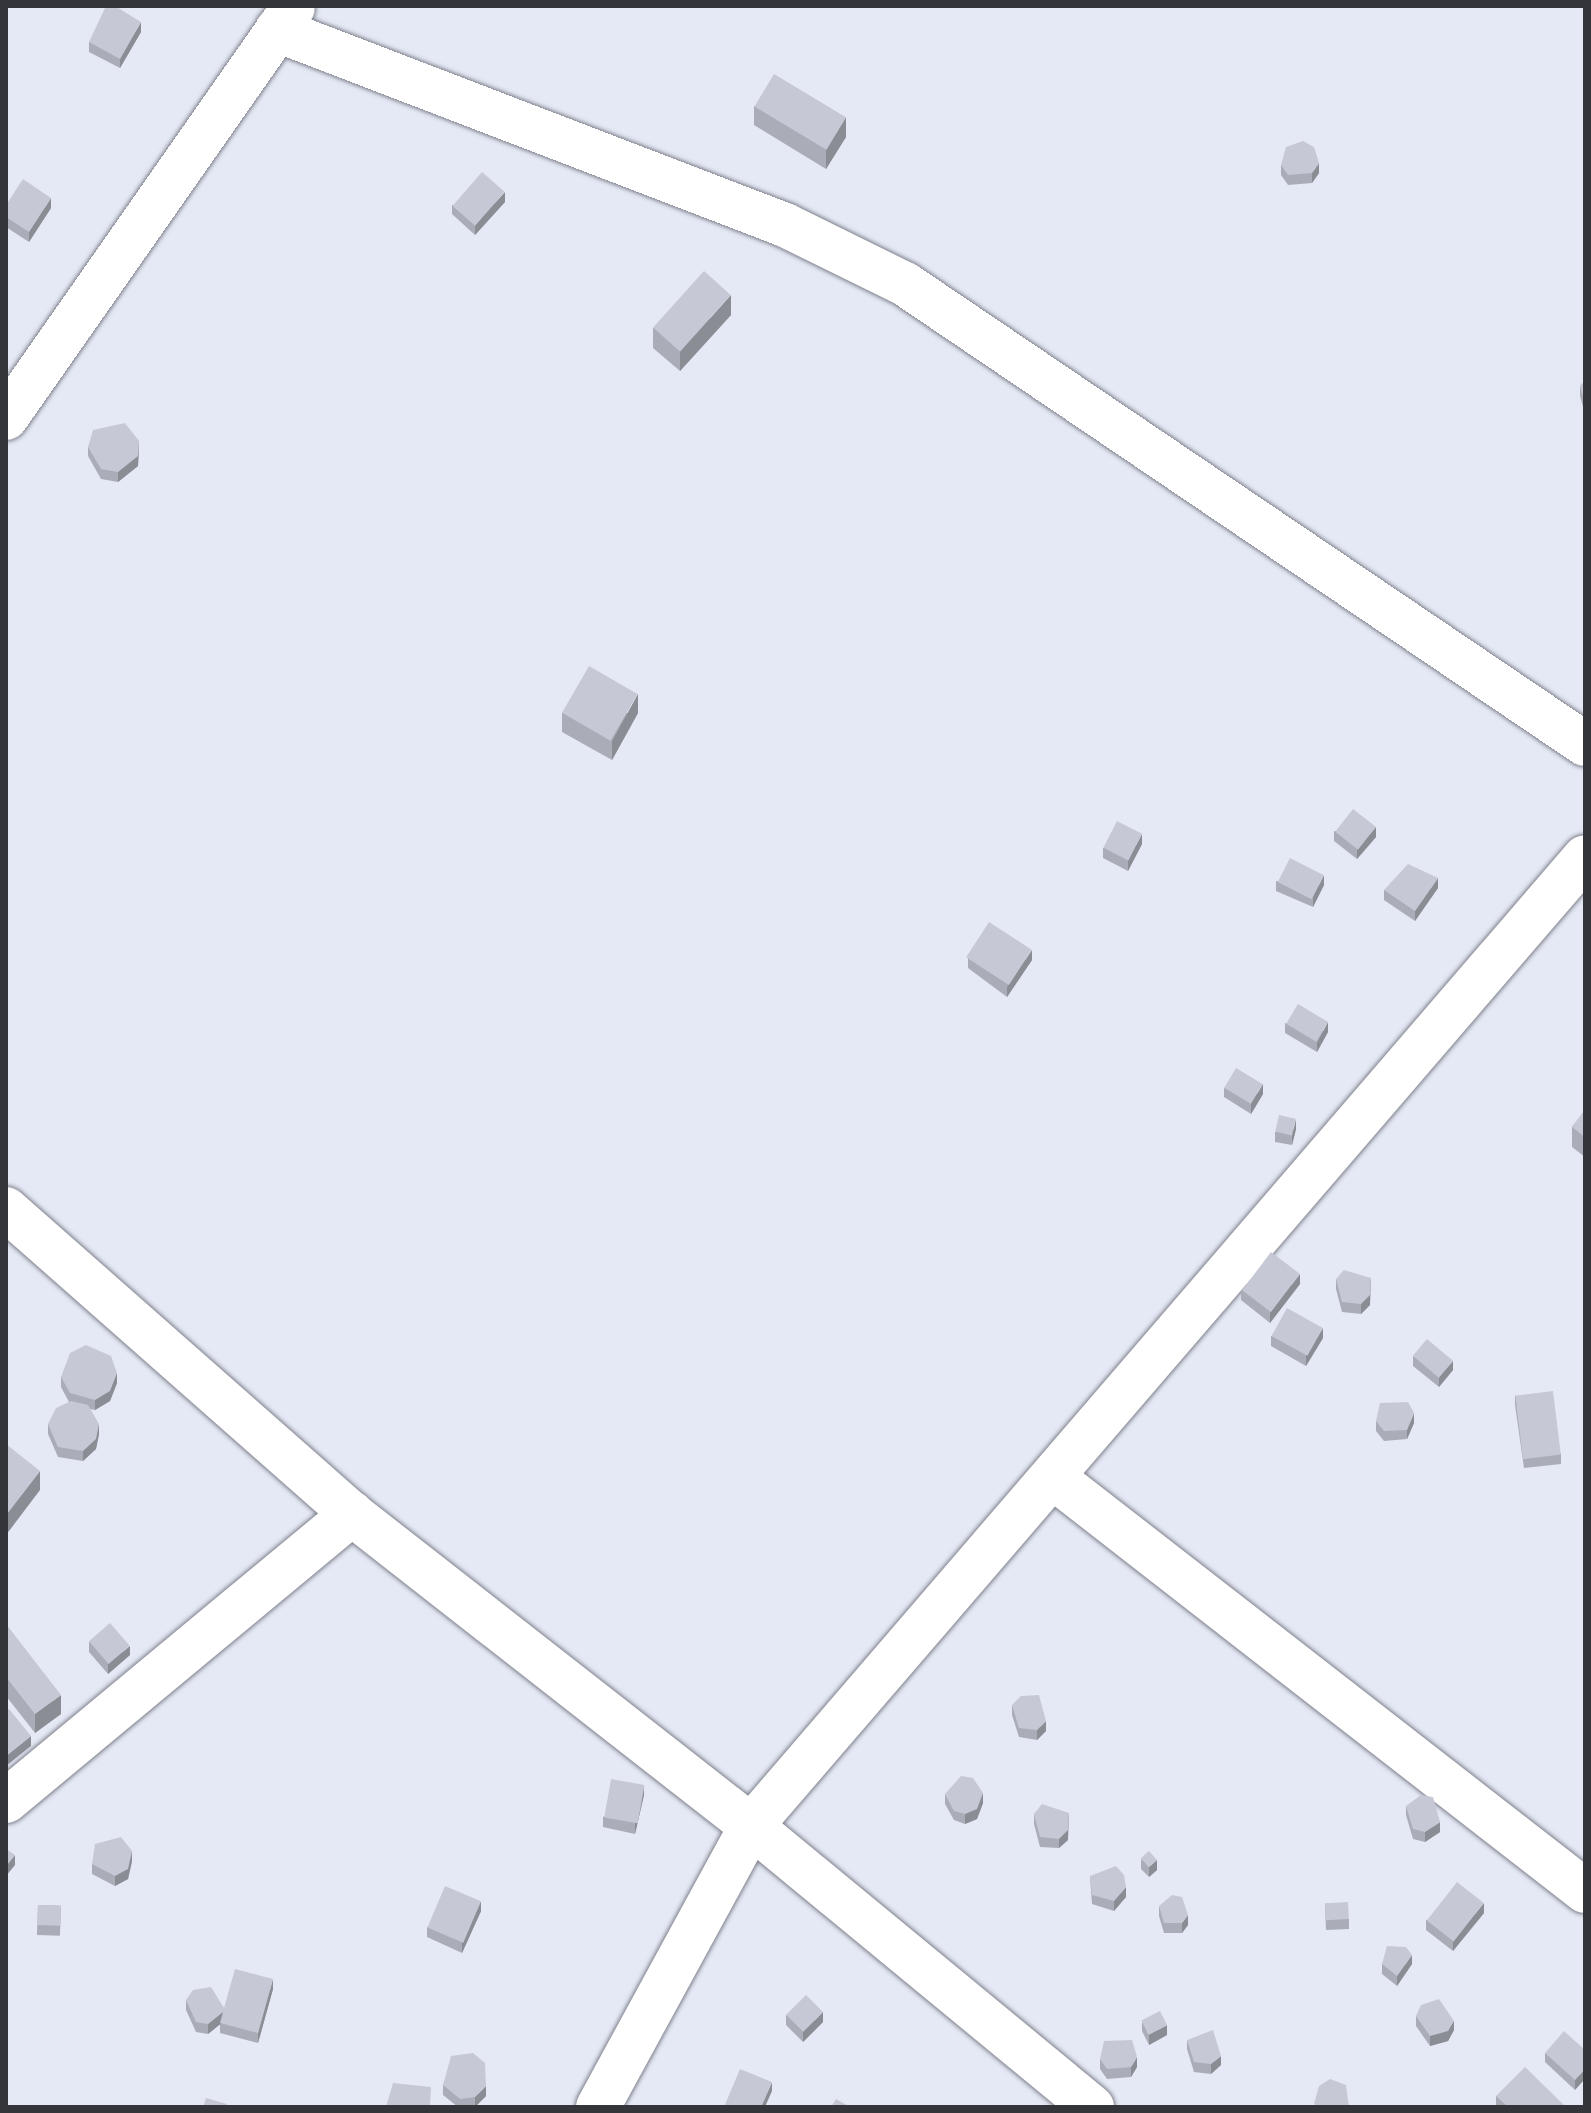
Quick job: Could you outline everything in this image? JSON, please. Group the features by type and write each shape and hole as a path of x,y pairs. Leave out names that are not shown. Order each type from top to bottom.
{"street":[{"path":"6,418 286,18 785,225 905,284 1585,744"},
{"path":"598,2107 751,1826 1054,1478 1585,857"},
{"path":"6,1209 352,1514 751,1826 1092,2107"},
{"path":"1054,1478 1585,1891"},
{"path":"6,1801 352,1514"}],"building":[{"path":"106,6 115,6 141,22 120,59 89,42"},
{"path":"774,74 846,117 826,150 754,107"},
{"path":"1303,141 1314,147 1319,163 1312,173 1288,175 1281,165 1286,147"},
{"path":"482,172 505,192 475,226 452,206"},
{"path":"23,179 51,198 29,232 6,217 6,205"},
{"path":"704,271 731,295 680,352 653,327"},
{"path":"1585,381 1585,404 1580,386"},
{"path":"125,423 139,441 138,456 118,472 101,469 88,447 93,430"},
{"path":"589,666 637,694 610,741 562,713"},
{"path":"1353,809 1376,827 1358,850 1335,832"},
{"path":"1117,821 1142,834 1128,860 1103,848"},
{"path":"1290,858 1324,875 1312,899 1278,882"},
{"path":"1408,864 1438,878 1415,911 1384,890"},
{"path":"989,922 1032,950 1009,985 966,957"},
{"path":"1298,1004 1328,1022 1316,1042 1286,1024"},
{"path":"1236,1068 1263,1084 1251,1104 1224,1088"},
{"path":"1585,1110 1585,1137 1572,1127"},
{"path":"1279,1115 1296,1119 1292,1135 1275,1132"},
{"path":"1271,1252 1300,1274 1271,1312 1242,1290"},
{"path":"1344,1270 1371,1278 1370,1295 1361,1304 1342,1302 1336,1279"},
{"path":"1287,1308 1323,1328 1307,1356 1271,1336"},
{"path":"1427,1339 1453,1361 1439,1378 1413,1356"},
{"path":"86,1345 111,1356 117,1373 110,1391 95,1400 70,1393 61,1377 70,1353"},
{"path":"1553,1391 1561,1455 1523,1459 1515,1396"},
{"path":"71,1401 88,1405 99,1424 96,1439 83,1451 58,1447 48,1424 56,1408"},
{"path":"1408,1402 1414,1413 1407,1430 1384,1431 1376,1421 1380,1403"},
{"path":"6,1444 40,1471 6,1515"},
{"path":"110,1623 130,1646 109,1664 89,1641"},
{"path":"6,1624 61,1695 35,1714 6,1677"},
{"path":"1039,1695 1046,1721 1037,1730 1019,1728 1012,1705 1021,1696"},
{"path":"9,1709 31,1736 6,1756 6,1711"},
{"path":"961,1776 973,1778 983,1793 977,1809 965,1814 954,1811 945,1794"},
{"path":"611,1779 644,1785 638,1823 604,1817"},
{"path":"1421,1795 1433,1797 1440,1822 1425,1832 1413,1829 1406,1806"},
{"path":"1042,1804 1069,1813 1068,1830 1059,1839 1040,1837 1034,1814"},
{"path":"121,1837 132,1851 128,1869 115,1876 92,1864 95,1844"},
{"path":"6,1849 15,1855 6,1866"},
{"path":"1149,1851 1157,1860 1149,1867 1141,1858"},
{"path":"1116,1866 1124,1875 1126,1887 1114,1901 1092,1895 1090,1876"},
{"path":"1457,1882 1484,1903 1454,1942 1427,1921"},
{"path":"445,1886 481,1901 463,1943 427,1927"},
{"path":"1172,1895 1182,1897 1188,1915 1182,1923 1164,1923 1159,1906"},
{"path":"1348,1902 1349,1919 1326,1920 1325,1903"},
{"path":"38,1905 61,1906 60,1926 37,1925"},
{"path":"1387,1946 1406,1947 1412,1955 1397,1976 1382,1964"},
{"path":"235,1969 273,1979 258,2033 220,2023 223,2012 208,2024 196,2022 186,2000 193,1990 211,1987 224,2008"},
{"path":"806,1995 823,2012 803,2032 786,2015"},
{"path":"1439,1999 1454,2021 1448,2031 1430,2036 1416,2016 1421,2005"},
{"path":"1160,2011 1167,2025 1149,2035 1141,2021"},
{"path":"1213,2030 1221,2056 1211,2064 1194,2062 1187,2040"},
{"path":"1564,2031 1585,2050 1585,2069 1575,2080 1545,2053"},
{"path":"1132,2040 1137,2057 1131,2067 1107,2069 1100,2059 1104,2041"},
{"path":"473,2053 485,2063 486,2086 475,2097 460,2099 443,2085 451,2056"},
{"path":"1525,2067 1566,2107 1508,2107 1496,2096"},
{"path":"740,2069 772,2082 761,2107 724,2107"},
{"path":"1330,2079 1346,2085 1349,2107 1319,2107 1314,2104 1319,2086"},
{"path":"393,2083 431,2087 430,2107 386,2107"},
{"path":"206,2098 227,2104 226,2107 203,2107"},
{"path":"836,2099 850,2107 831,2107"}]}
